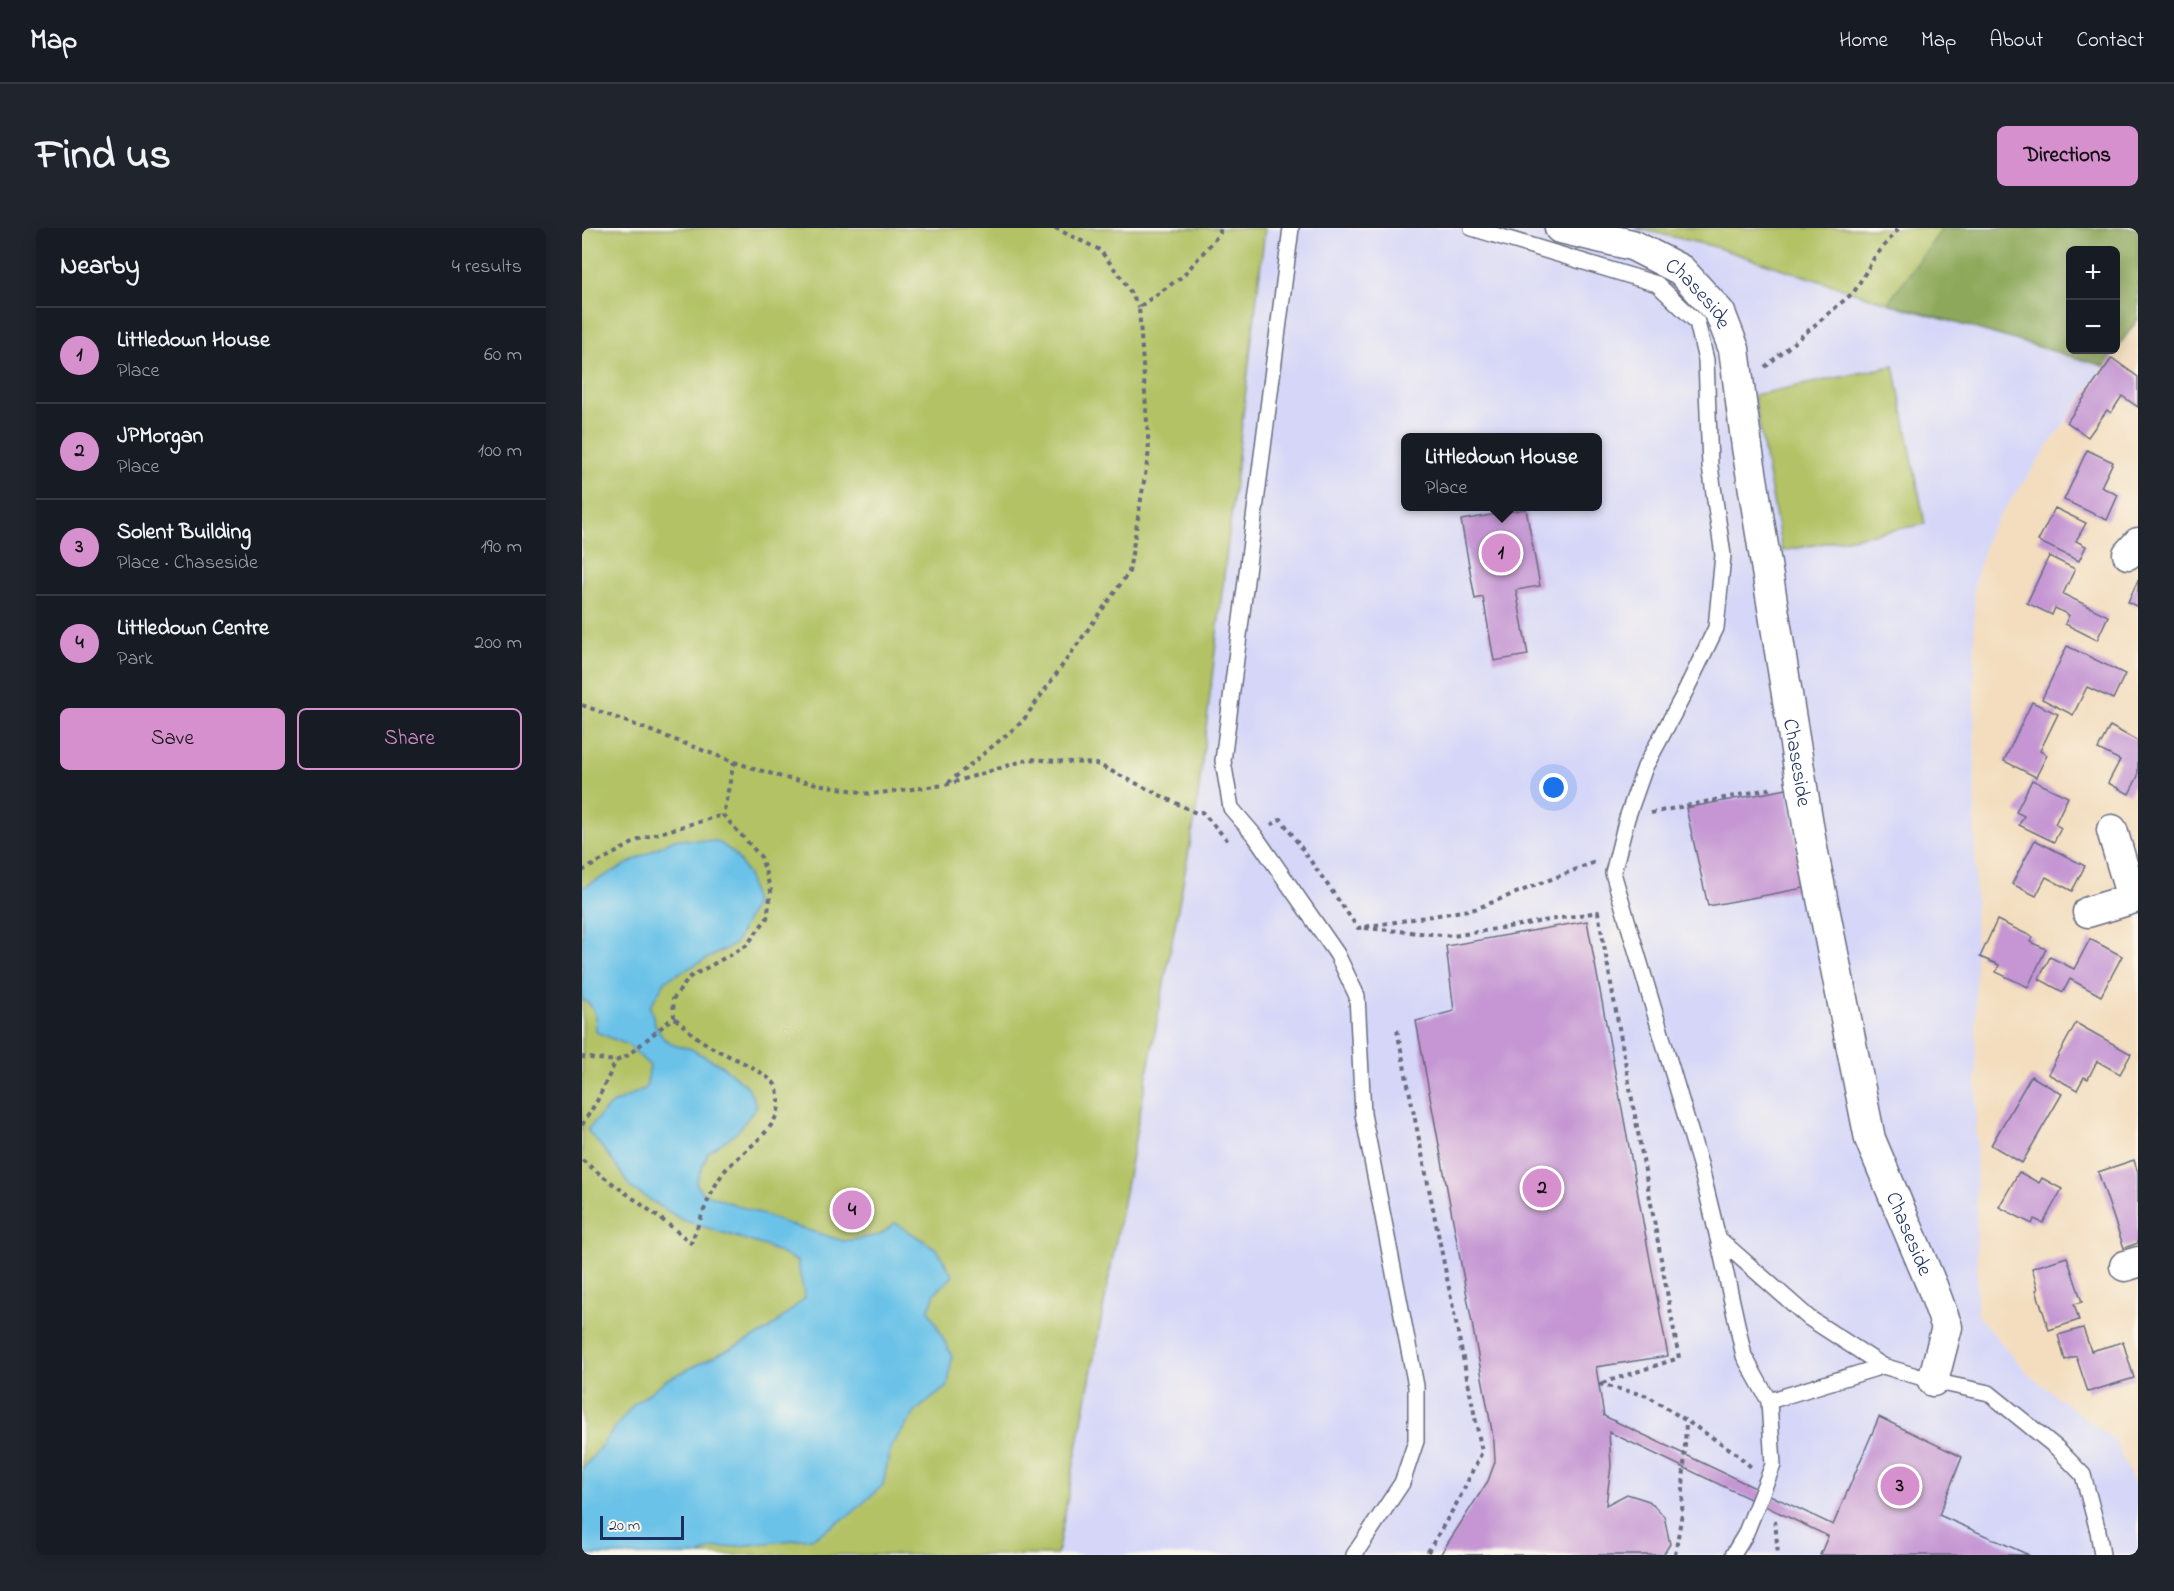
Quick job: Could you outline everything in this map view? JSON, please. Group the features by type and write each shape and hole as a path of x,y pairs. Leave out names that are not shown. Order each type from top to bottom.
{"street":[{"name":"Chaseside","path":"1560,228 1632,245 1681,270 1720,313 1734,349 1811,843 1870,1138 1947,1327 1933,1381"},
{"path":"2088,912 2135,897 2112,830"}],"lane":[{"path":"1291,228 1223,760 1231,808 1255,836 1337,954 1357,996 1363,1114 1416,1386 1416,1441 1402,1483 1354,1555"},
{"path":"1472,228 1657,284 1697,322 1706,360 1710,466 1724,555 1716,628 1682,698 1644,766 1627,818 1614,873 1700,1164 1744,1356 1769,1401 1773,1466 1745,1535 1733,1555"},
{"path":"1718,1238 1809,1318 1883,1365 1933,1381 1989,1393 2057,1448 2083,1475 2102,1555"},
{"path":"1769,1401 1883,1365"}],"path":[{"path":"945,785 1022,722 1129,572 1149,451 1139,307 1123,280 1100,250 1055,228"},
{"path":"1139,307 1183,276 1220,234 1220,228"},
{"path":"1739,388 1854,292 1874,258 1899,228"},
{"path":"582,705 734,762 785,778 871,794 945,785 1029,759 1097,764 1196,813 1202,812 1239,854 1255,836 1281,819 1358,928 1453,936 1598,912 1679,1358 1599,1384 1648,1396 1733,1451 1751,1466 1774,1515 1778,1555"},
{"path":"723,815 734,762"},
{"path":"1627,818 1801,782"},
{"path":"582,871 642,838 723,815"},
{"path":"582,1160 618,1189 662,1218 691,1243 721,1176 758,1142 771,1124 778,1108 779,1097 775,1084 763,1074 712,1047 690,1032 674,1017 673,999 690,977 746,946 766,918 771,891 761,858 723,815"},
{"path":"1358,928 1475,909 1594,862 1601,854"},
{"path":"582,1057 616,1061 627,1056 674,1017"},
{"path":"1397,1030 1482,1452 1458,1501 1426,1555"},
{"path":"582,1125 597,1101 616,1061"},
{"path":"1675,1555 1682,1513 1686,1422"}],"shaded area":[{"path":"1265,228 1635,228 1711,246 1888,303 2104,366 1988,533 1974,586 1977,1315 2029,1375 2115,1441 2138,1492 2138,1555 1057,1555 1196,813"}],"green space":[{"path":"582,228 1265,228 1196,813 1057,1555 582,1555"},
{"path":"1635,228 2138,228 2138,319 2120,344 2120,246 2066,246 2066,354 2113,354 2104,366 1888,303 1712,246"},
{"path":"1943,228 2138,228 2138,319 2120,344 2120,246 2066,246 2066,354 2113,354 2104,366 1888,303"},
{"path":"1894,366 1925,524 1782,551 1754,395"}],"water":[{"path":"674,839 717,841 735,854 748,875 755,904 735,944 666,980 650,1006 656,1027 663,1038 676,1046 689,1048 721,1065 748,1087 757,1106 737,1132 708,1153 696,1183 703,1193 791,1225 844,1241 880,1235 895,1223 937,1249 953,1276 935,1293 929,1310 952,1356 948,1386 917,1410 891,1446 883,1485 850,1515 813,1538 711,1549 699,1555 582,1555 582,1470 633,1405 666,1380 767,1331 805,1298 797,1261 765,1246 682,1220 631,1188 610,1157 587,1130 610,1105 646,1088 650,1066 628,1045 596,1032 593,1009 582,999 582,888"}],"building":[{"path":"2112,358 2138,377 2138,407 2122,396 2111,413 2107,410 2088,437 2067,422"},
{"path":"2087,450 2113,462 2101,487 2118,495 2107,520 2064,500"},
{"path":"2055,508 2086,523 2076,541 2086,546 2079,561 2038,541"},
{"path":"1526,511 1540,586 1516,590 1528,655 1494,661 1483,597 1475,599 1461,520"},
{"path":"2049,556 2075,569 2063,594 2108,616 2097,640 2065,624 2069,615 2055,608 2052,615 2027,603"},
{"path":"2138,580 2138,607 2128,602"},
{"path":"2067,646 2125,674 2113,699 2087,687 2073,715 2042,699"},
{"path":"2032,702 2058,714 2040,751 2047,755 2036,777 2004,761"},
{"path":"2110,726 2138,741 2138,776 2129,794 2108,783 2120,760 2098,749"},
{"path":"2032,780 2068,797 2055,824 2061,828 2054,842 2019,825 2024,816 2016,812"},
{"path":"1787,789 1804,888 1708,906 1686,808"},
{"path":"2035,840 2085,866 2072,891 2046,877 2036,896 2012,884"},
{"path":"1997,920 2033,937 2030,942 2046,949 2028,987 1996,972 1999,965 1980,957"},
{"path":"1587,921 1668,1356 1596,1367 1604,1416 1833,1525 1879,1417 1962,1457 1939,1515 2029,1555 1820,1555 1828,1536 1609,1432 1611,1466 1606,1505 1627,1494 1649,1501 1664,1516 1670,1544 1663,1555 1440,1555 1488,1481 1495,1462 1494,1442 1416,1021 1454,1011 1446,946"},
{"path":"2090,939 2122,956 2101,996 2070,979 2063,992 2039,979 2050,957 2074,969"},
{"path":"2076,1023 2131,1054 2120,1074 2097,1061 2088,1079 2084,1077 2077,1090 2048,1074"},
{"path":"2031,1076 2062,1094 2022,1163 1991,1145"},
{"path":"2134,1160 2138,1173 2138,1243 2124,1248 2098,1172"},
{"path":"2019,1172 2039,1183 2042,1178 2062,1189 2043,1223 2034,1219 2032,1224 1999,1207"},
{"path":"2067,1257 2082,1302 2074,1304 2079,1320 2049,1330 2036,1290 2038,1289 2032,1268"},
{"path":"2083,1328 2091,1351 2123,1342 2134,1378 2088,1392 2076,1356 2065,1360 2058,1335"}],"place":[{"name":"Littledown House","path":"1501,553"},
{"name":"JPMorgan","path":"1542,1188"},
{"name":"Littledown Centre","path":"852,1210"},
{"name":"Solent Building","path":"1900,1486"}]}
